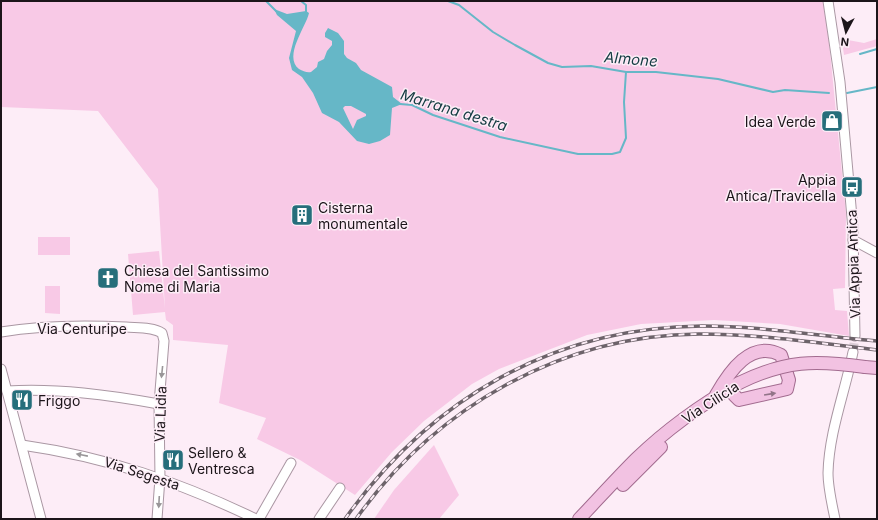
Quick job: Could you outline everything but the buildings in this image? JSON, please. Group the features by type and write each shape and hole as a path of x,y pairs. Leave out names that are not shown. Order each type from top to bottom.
{"main road":[{"path":"715,397 725,380 749,354 754,352 768,352 779,353 782,356 789,380 788,387 785,391 739,400 739,389"},
{"name":"Via Cilicia","path":"590,519 663,445 702,415 770,369 797,363 823,362 871,371"},
{"name":"Via Cilicia","path":"579,519 655,442 715,397 739,389"}],"street":[{"name":"Via Appia Antica","path":"828,1 840,82 853,240 855,336"},
{"path":"853,240 877,253"},
{"name":"Via Centuripe","path":"1,332 43,326 69,325 136,328 156,330 162,333"},
{"name":"Via Lidia","path":"157,519 160,478 159,404 164,341 162,333"},
{"path":"835,519 829,484 829,459 836,420 853,352"},
{"path":"1,371 41,519"},
{"path":"7,391 40,390 76,392 159,404"},
{"name":"Via Segesta","path":"22,445 90,457 160,478 203,494 258,519"},
{"path":"258,519 291,464"},
{"path":"319,519 340,488"}],"shaded area":[{"path":"1,1 825,1 846,214 845,288 833,289 835,310 847,311 849,336 780,324 714,320 641,324 587,335 499,369 472,384 424,421 392,452 355,495 300,460 257,439 266,418 219,403 228,345 173,340 173,325 166,320 165,312 133,315 128,254 159,251 165,309 158,189 98,111 1,107"},
{"path":"877,39 877,46 844,55 843,48 848,40 864,43"},
{"path":"38,237 70,237 70,255 38,255"},
{"path":"45,286 60,286 60,314 45,313"},
{"path":"434,445 459,495 439,519 374,519 394,490"}],"water":[{"path":"274,9 287,14 306,11 309,13 294,49 293,57 299,69 306,72 311,72 317,67 318,62 324,59 327,51 332,45 332,41 325,37 325,33 328,28 338,33 344,41 344,54 347,58 356,63 361,70 392,87 393,97 402,104 392,108 390,135 380,141 369,144 357,141 339,122 322,113 313,93 302,77 292,70 289,58 296,31 277,15","holes":["345,106 351,106 366,114 366,116 357,120 353,129 343,108"]}],"waterway":[{"name":"Marrana destra","path":"266,1 276,11"},
{"path":"301,1 306,5 306,13"},
{"name":"Almone","path":"448,1 459,5 493,32 515,45 548,63 562,67 591,66 626,72 656,72 718,79 773,92 785,90 829,93"},
{"path":"860,54 877,49"},
{"name":"Marrana destra","path":"400,104 412,105 433,115 500,137 578,154 612,154 620,152 626,138 624,102 626,72"},
{"name":"Almone","path":"847,93 877,87"}],"tunnel":[{"path":"853,352 855,336"}],"railway":[{"path":"345,519 379,476 416,438 456,405 500,378 546,356 596,340 648,330 702,326 768,329 877,341"},
{"path":"356,519 388,479 424,443 463,412 505,385 551,364 598,348 648,338 699,334 721,334 766,337 877,350"}],"place":[{"name":"Idea Verde","path":"832,121"},
{"name":"Appia Antica/Travicella","path":"852,187"},
{"name":"Cisterna monumentale","path":"302,215"},
{"name":"Chiesa del Santissimo Nome di Maria","path":"108,278"},
{"name":"Friggo","path":"22,400"},
{"name":"Sellero & Ventresca","path":"173,460"}]}
